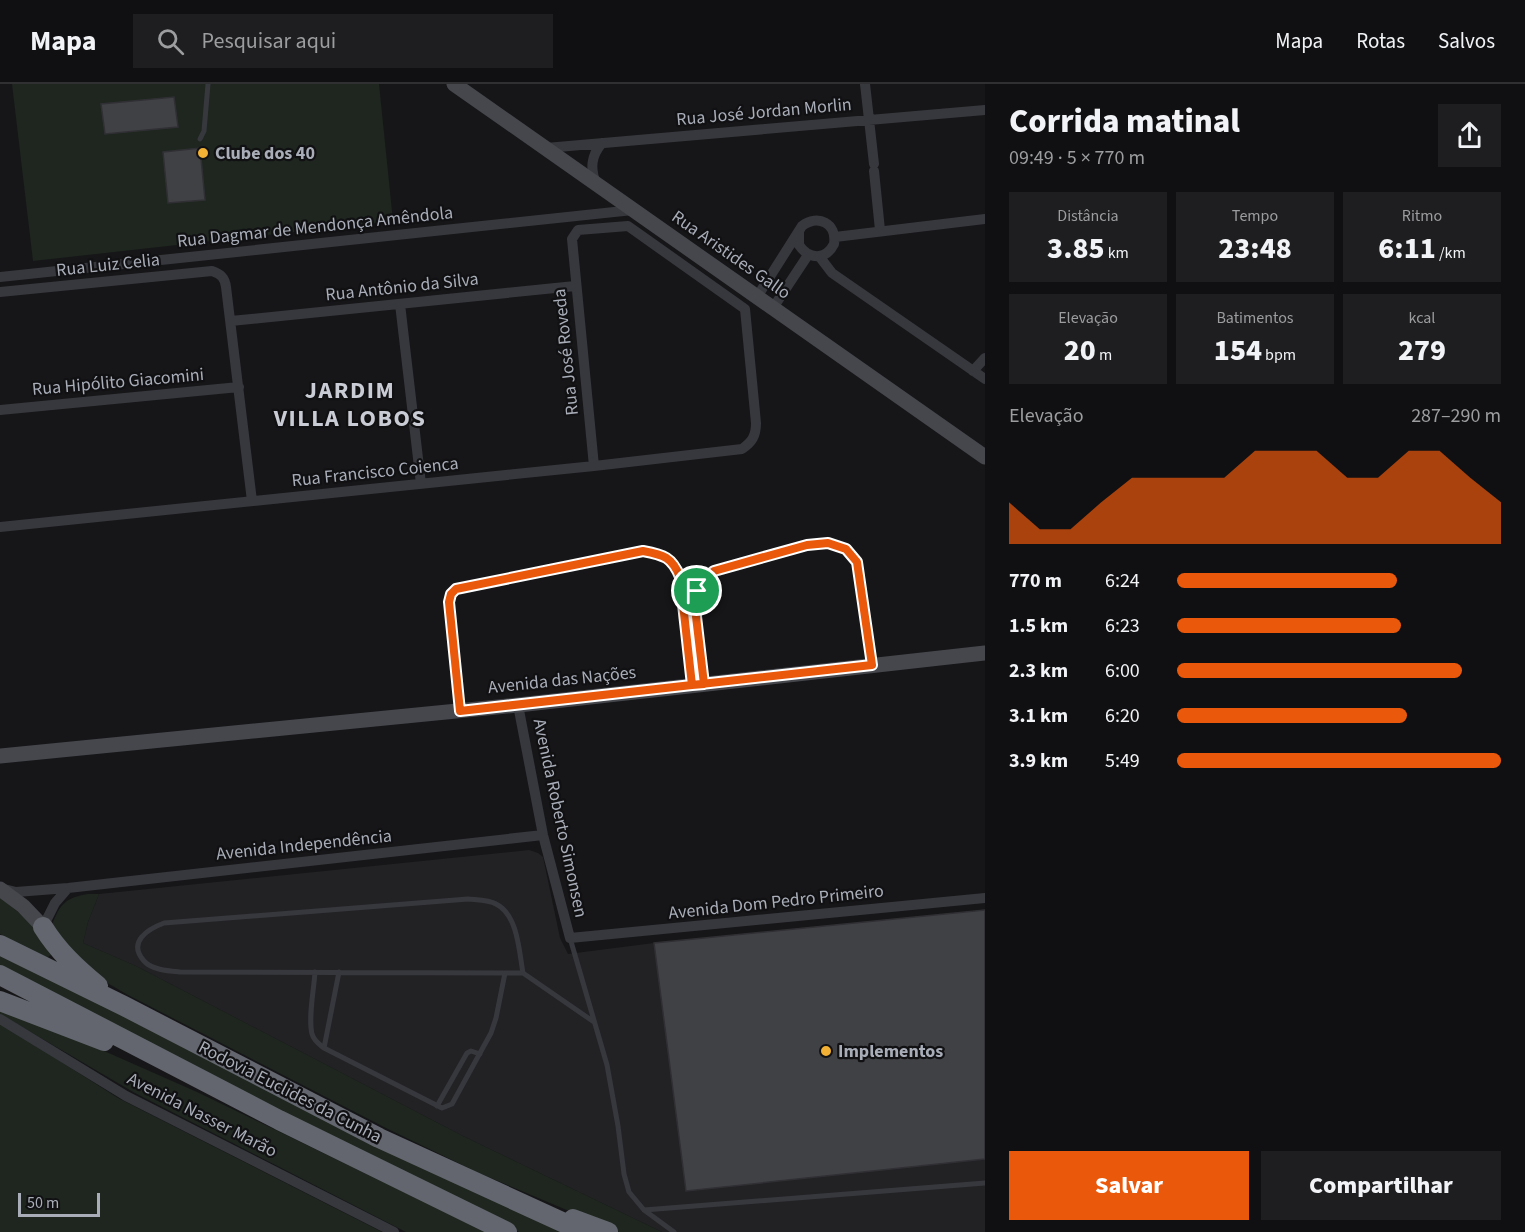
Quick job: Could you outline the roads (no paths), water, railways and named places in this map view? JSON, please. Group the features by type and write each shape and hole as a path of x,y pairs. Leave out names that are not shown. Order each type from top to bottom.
{"highway":[{"path":"44,927 68,961 124,1006"},
{"name":"Rodovia Euclides da Cunha","path":"0,945 124,1006 379,1138 584,1232"},
{"name":"Rodovia Euclides da Cunha","path":"0,975 279,1120 507,1232"},
{"path":"0,1001 201,1079"},
{"path":"473,1183 608,1232"}],"street":[{"name":"Rua Aristides Gallo","path":"454,84 985,457"},
{"path":"865,84 880,231"},
{"name":"Rua José Jordan Morlin","path":"546,148 985,110"},
{"path":"597,184 592,174 592,162 595,151 602,143"},
{"path":"567,163 569,152 580,145"},
{"name":"Rua Dagmar de Mendonça Amêndola","path":"0,278 633,210"},
{"path":"757,297 802,226 815,219 823,220 838,234 985,219"},
{"name":"Rua José Roveda","path":"594,466 571,246 574,234 578,230 627,226 744,309 756,423 756,434 750,443"},
{"path":"799,232 799,245 808,255 823,258 832,273 985,379"},
{"path":"823,258 834,244 838,234"},
{"path":"773,308 808,255"},
{"name":"Rua Luiz Celia","path":"0,292 212,271 220,273 225,279 231,321"},
{"name":"Rua Antônio da Silva","path":"231,321 576,286"},
{"path":"400,304 421,484"},
{"path":"231,321 252,501"},
{"path":"973,371 985,358"},
{"name":"Rua Hipólito Giacomini","path":"0,410 239,387"},
{"name":"Rua Francisco Coienca","path":"0,527 731,451 742,449 750,443"},
{"name":"Avenida das Nações","path":"0,756 518,705 985,653"},
{"name":"Avenida Roberto Simonsen","path":"518,705 543,835 570,938"},
{"name":"Avenida Independência","path":"0,889 16,892 68,888 543,835"},
{"path":"0,889 23,906 44,927 56,903 68,888"},
{"name":"Avenida Dom Pedro Primeiro","path":"570,938 985,898"},
{"name":"Avenida Nasser Marão","path":"0,1019 126,1096 394,1232"}],"lane":[{"path":"200,139 204,130 208,84"},
{"path":"698,685 695,608 697,591 704,579 714,571 807,545 828,543 846,549 857,562 872,665"},
{"path":"460,711 449,602 451,594 456,589 643,551 662,555 675,564 680,577 698,685"},
{"path":"522,973 516,935 508,915 495,903 468,899 164,923 148,929 140,937 138,950 144,962 159,969 180,972 522,973 594,1022"},
{"path":"570,938 607,1065 624,1174 629,1192 644,1210 674,1232"},
{"path":"315,972 312,1033 316,1042 442,1108 452,1104 491,1033 505,972"},
{"path":"324,1048 339,972"},
{"path":"437,1106 467,1053 471,1051 480,1054"},
{"path":"644,1210 985,1183"}],"place":[{"name":"Clube dos 40","path":"203,153"},
{"name":"Implementos","path":"826,1051"}],"district":[{"name":"JARDIM VILLA LOBOS","path":"350,404"}]}
